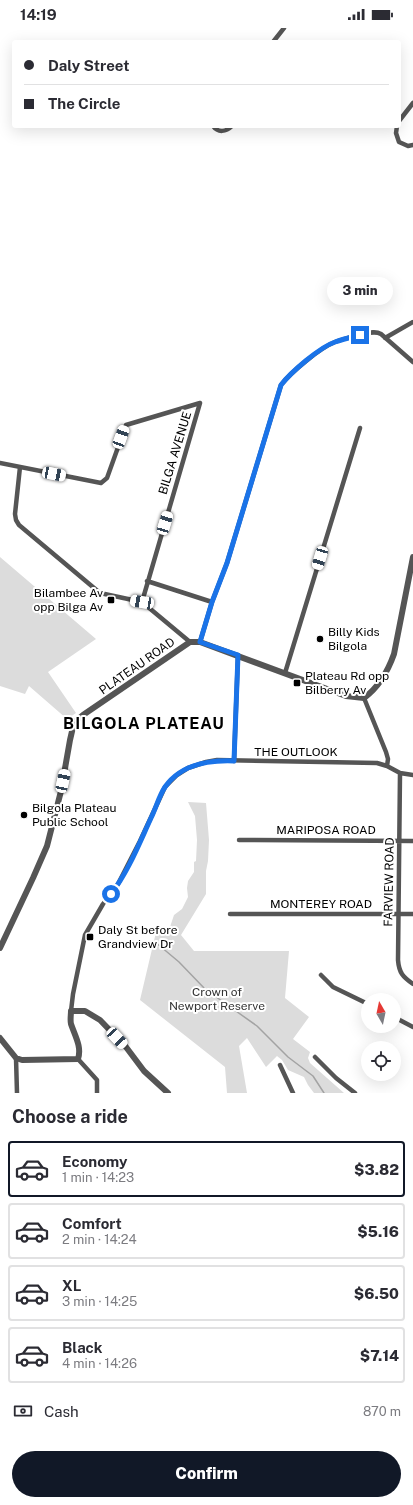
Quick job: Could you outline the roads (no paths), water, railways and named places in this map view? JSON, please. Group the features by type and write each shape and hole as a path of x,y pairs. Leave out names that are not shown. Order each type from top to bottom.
{"street":[{"path":"275,40 284,28"},
{"path":"401,118 413,103"},
{"path":"216,128 222,131 230,128"},
{"path":"397,128 396,133 399,142 408,146 413,145"},
{"path":"385,338 413,322"},
{"path":"200,642 212,602 227,563 281,385 286,379 325,347 334,342 371,332 378,332 413,362"},
{"name":"BILGA AVENUE","path":"20,467 101,483 106,478 126,425 200,403 142,602"},
{"path":"285,673 360,428"},
{"path":"0,463 20,467 15,514 19,525 100,593 142,602 190,642"},
{"path":"387,766 388,760 386,752 364,698 376,687 389,667 394,654 413,557"},
{"path":"147,581 212,602"},
{"name":"PLATEAU ROAD","path":"0,948 47,846 66,769 68,748 73,727 83,715 190,642 200,642 238,655 346,696 364,698"},
{"path":"234,761 238,655"},
{"name":"THE OUTLOOK","path":"71,1011 85,935 103,904 118,884 165,787 188,768 217,760 363,763 387,766 400,774 413,775"},
{"name":"FARVIEW ROAD","path":"400,774 399,969 402,976 413,984"},
{"name":"MARIPOSA ROAD","path":"239,840 413,841"},
{"name":"MONTEREY ROAD","path":"230,914 413,914"},
{"path":"321,975 333,988 361,1001"},
{"path":"78,1059 80,1054 79,1046 71,1022 71,1011 85,1011 100,1020 126,1047 144,1071 168,1093"},
{"path":"401,1021 413,1027"},
{"path":"0,1038 16,1058 22,1060 78,1059 97,1080 97,1093"},
{"path":"315,1057 336,1078 355,1093"},
{"path":"16,1058 17,1093"},
{"path":"280,1065 293,1093"}],"waterway":[{"path":"154,941 179,962 205,989 257,1026 288,1057 313,1076 324,1093"}],"place":[{"name":"Bilambee Av opp Bilga Av","path":"111,600"},
{"name":"Billy Kids Bilgola","path":"320,639"},
{"name":"Plateau Rd opp Bilberry Av","path":"297,683"},
{"name":"Bilgola Plateau Public School","path":"24,815"},
{"name":"Daly St before Grandview Dr","path":"90,937"}],"district":[{"name":"BILGOLA PLATEAU","path":"144,723"}],"park label":[{"name":"Crown of Newport Reserve","path":"217,999"}]}
